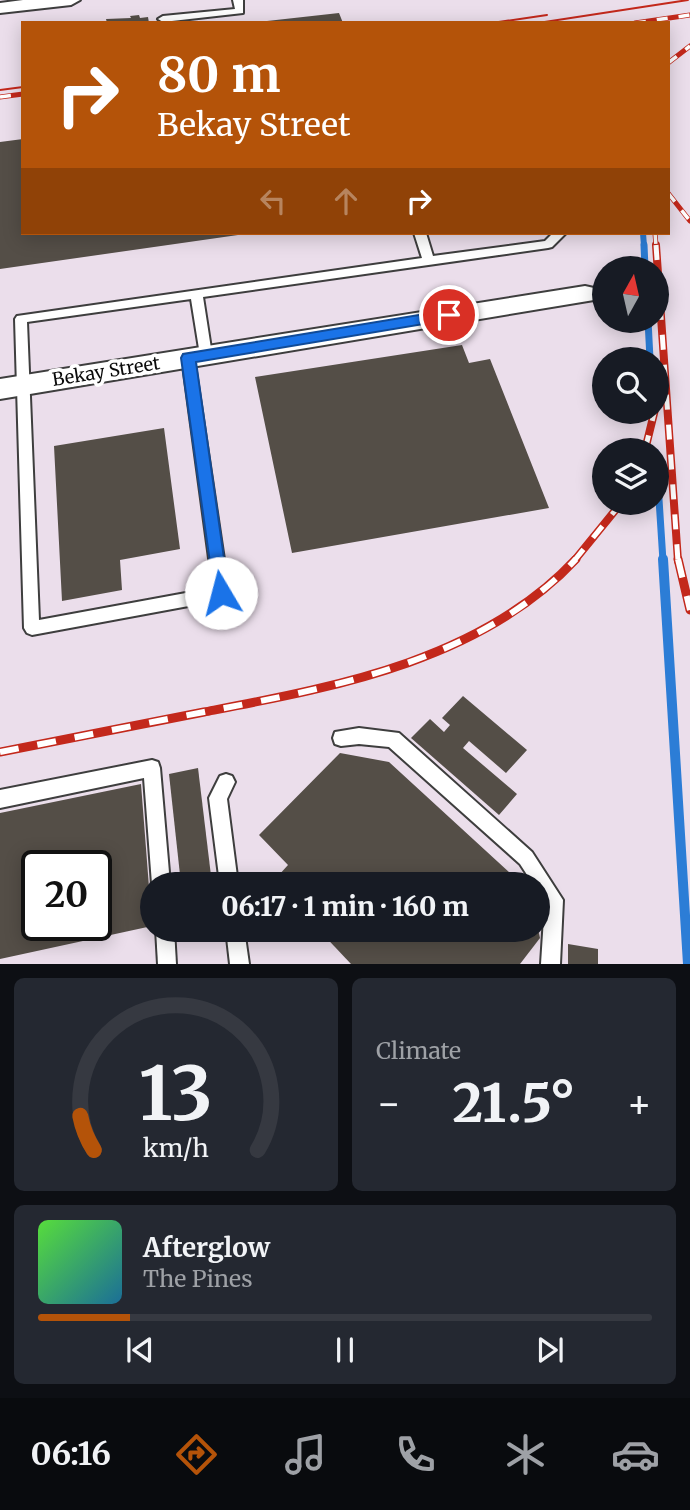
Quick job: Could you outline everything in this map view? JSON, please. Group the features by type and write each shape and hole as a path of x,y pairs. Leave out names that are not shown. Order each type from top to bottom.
{"street":[{"path":"10,5 71,0"},
{"name":"Bekay Street","path":"12,387 585,293"}],"lane":[{"path":"163,19 240,11 238,0"},
{"path":"421,235 428,260"},
{"path":"196,293 197,357 221,593 32,628 12,387 21,319 196,293 548,244 558,235"},
{"path":"341,738 359,736 393,739 526,858 554,900 551,964"},
{"path":"0,799 152,768 160,872"},
{"path":"226,782 218,798 227,872"},
{"path":"165,942 167,964"},
{"path":"237,942 240,964"}],"shaded area":[{"path":"0,0 690,0 690,964 0,964"}],"building":[{"path":"339,13 342,21 267,21"},
{"path":"130,16 148,17 149,21 106,19 131,18"},
{"path":"21,139 21,235 238,235 0,269 0,142"},
{"path":"462,345 469,363 490,359 549,508 292,553 255,377"},
{"path":"164,428 180,549 120,560 122,590 62,601 54,446"},
{"path":"463,696 527,750 506,773 469,741 463,748 517,794 499,815 411,738 430,719 444,732 450,725 442,718"},
{"path":"340,753 389,762 509,872 282,872 288,865 259,835"},
{"path":"198,768 211,872 180,872 169,774"},
{"path":"141,784 148,872 140,872 140,929 112,935 112,850 21,850 21,941 83,941 0,959 0,813"},
{"path":"330,942 537,942 520,964 351,964"},
{"path":"568,944 598,949 598,964 568,964"}],"waterway":[{"path":"643,235 644,246"},
{"path":"644,245 644,256"},
{"path":"649,333 649,347"},
{"path":"660,515 663,561"},
{"path":"663,559 688,964"}],"tram line":[{"path":"551,21 688,0"},
{"path":"506,21 547,15"},
{"path":"0,90 21,87"}],"railway":[{"path":"649,21 690,15"},
{"path":"670,61 690,46"},
{"path":"0,97 21,94"},
{"path":"670,196 690,221"},
{"path":"655,235 656,246"},
{"path":"656,245 678,561"},
{"path":"648,438 651,424"},
{"path":"575,560 611,515"},
{"path":"678,559 690,610"},
{"path":"0,752 304,692 403,664 451,646 496,622 538,594 575,560"}],"route":[{"path":"221,593 188,358 449,315"}]}
